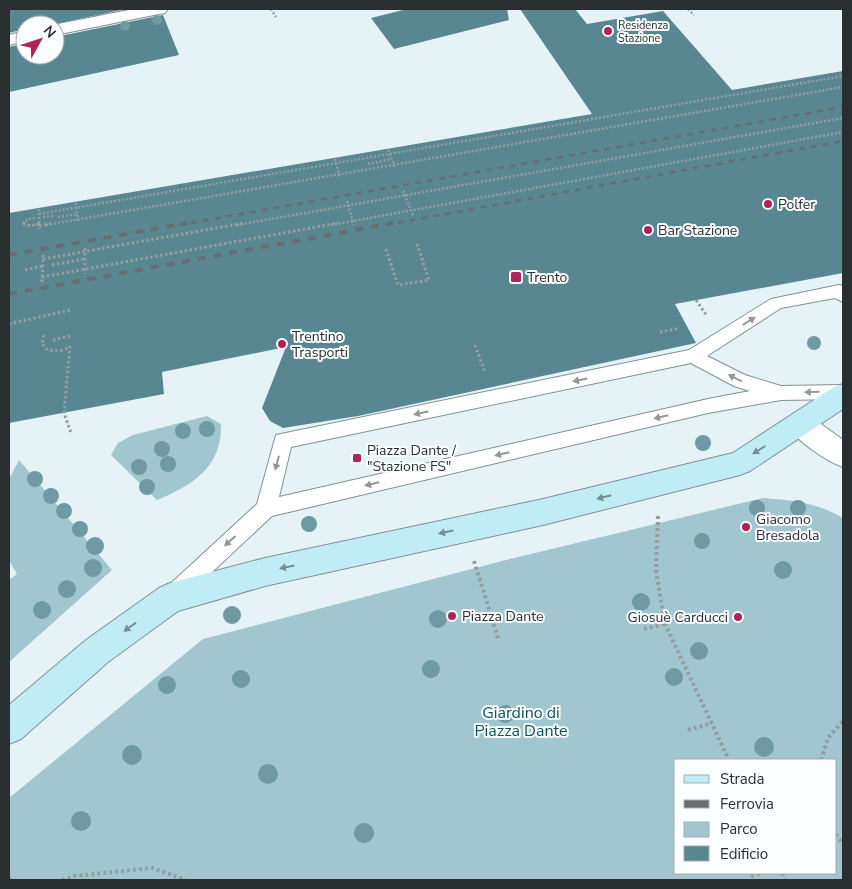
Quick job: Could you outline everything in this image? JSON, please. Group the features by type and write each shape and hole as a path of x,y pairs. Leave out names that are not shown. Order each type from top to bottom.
{"main road":[{"path":"9,727 97,650 170,598 265,572 543,512 740,463 843,393"}],"street":[{"path":"65,28 160,9"},
{"path":"800,424 843,455"}],"lane":[{"path":"266,509 283,441 693,356 777,304 839,291 843,296"},
{"path":"693,356 740,381 781,393"},
{"path":"170,598 266,509 708,406 781,393 843,393"}],"path":[{"path":"271,9 276,17"},
{"path":"688,9 694,15"},
{"path":"39,214 843,76"},
{"path":"36,218 22,224 39,227 78,221 843,87"},
{"path":"44,259 843,118"},
{"path":"42,277 843,132"},
{"path":"388,150 395,166"},
{"path":"335,159 340,176"},
{"path":"368,164 392,159"},
{"path":"404,191 413,215"},
{"path":"346,201 354,225"},
{"path":"76,203 78,221"},
{"path":"39,209 39,227"},
{"path":"58,217 78,214"},
{"path":"43,217 52,216 52,218"},
{"path":"386,249 398,285 429,280 417,244"},
{"path":"85,248 85,274"},
{"path":"42,282 43,255"},
{"path":"52,265 85,259"},
{"path":"25,270 43,266"},
{"path":"9,324 70,310"},
{"path":"44,335 42,344 48,350 60,351 70,346 64,413 71,433"},
{"path":"53,340 70,336"},
{"path":"475,345 487,378"},
{"path":"658,512 656,571 665,624 730,759"},
{"path":"474,560 498,638"},
{"path":"644,629 665,624"},
{"path":"821,759 823,748 835,727 843,721"},
{"path":"688,730 712,723"},
{"path":"62,880 75,876 152,868 186,880"},
{"path":"751,876 759,874"}],"green space":[{"path":"207,416 221,424 220,439 211,463 193,481 157,500 111,455 118,443 133,435"},
{"path":"19,460 112,570 9,662 9,580 17,574 9,560 9,479"},
{"name":"Giardino di Piazza Dante","path":"763,498 804,503 824,509 843,518 843,880 9,880 9,798 203,639 506,560"}],"building":[{"path":"9,9 126,9 65,22 65,15 15,15 15,32 9,33"},
{"path":"407,9 507,9 509,20 394,49 371,18"},
{"path":"520,9 575,9 587,24 663,11 732,90 843,71 843,273 675,304 696,343 358,416 283,428 270,421 262,408 286,347 162,372 164,394 9,423 9,213 592,114"},
{"path":"163,15 179,55 9,92 9,47 15,46 15,65 65,65 65,35"}],"railway":[{"path":"179,225 843,107"},
{"path":"386,225 843,141"},
{"path":"9,255 187,223"},
{"path":"9,294 393,223"}],"place":[{"name":"Residenza Stazione","path":"608,31"},
{"name":"Polfer","path":"768,204"},
{"name":"Bar Stazione","path":"648,230"},
{"name":"Trento","path":"516,277"},
{"name":"Trentino Trasporti","path":"282,344"},
{"name":"Piazza Dante / \"Stazione FS\"","path":"357,458"},
{"name":"Giacomo Bresadola","path":"746,527"},
{"name":"Piazza Dante","path":"452,616"},
{"name":"Giosuè Carducci","path":"738,617"}]}
